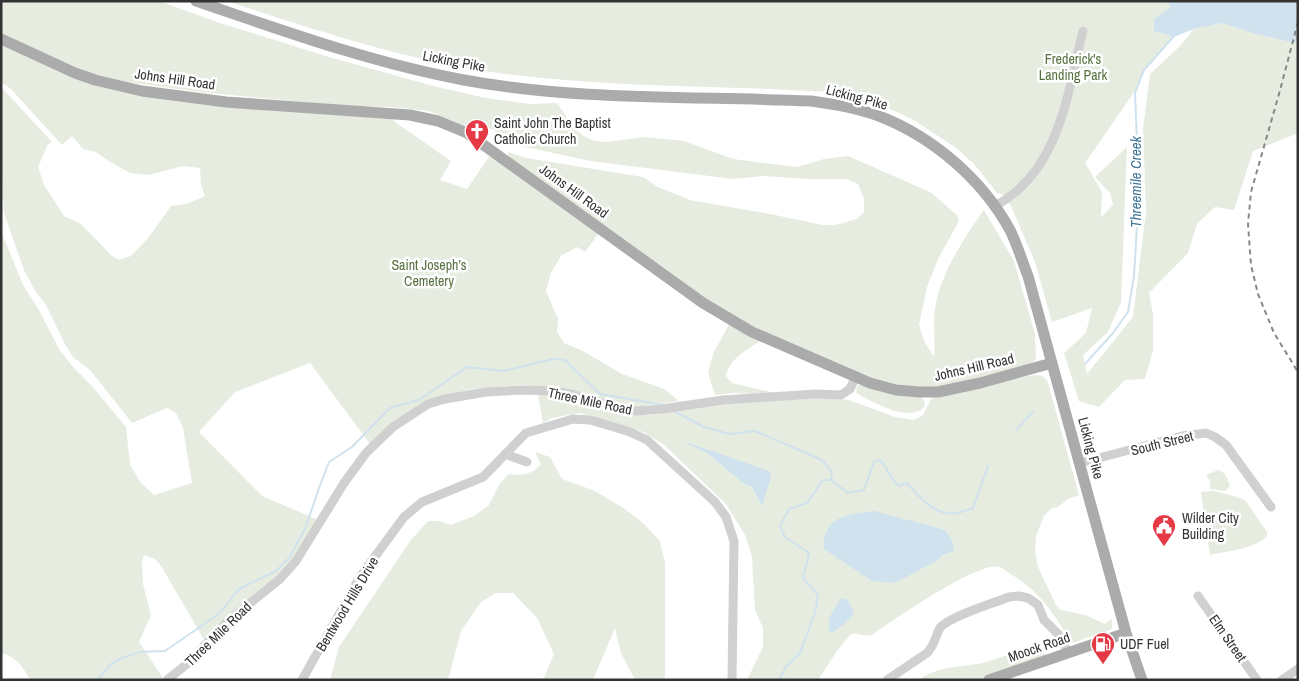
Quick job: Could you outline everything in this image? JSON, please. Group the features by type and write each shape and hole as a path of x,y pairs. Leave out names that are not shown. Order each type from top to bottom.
{"main road":[{"name":"Licking Pike","path":"196,1 336,48 464,80 528,89 588,93 811,101 861,110 894,123 925,140 957,164 994,206 1010,230 1028,276 1126,633 1142,680"},
{"name":"Johns Hill Road","path":"1,39 75,73 142,91 226,102 396,114 438,120 454,126 467,133 702,303 752,332 870,383 896,390 938,392 980,383 1052,363"},
{"name":"Moock Road","path":"989,680 1126,633"}],"street":[{"path":"994,206 1010,197 1026,183 1048,150 1063,115 1071,88 1083,30"},
{"name":"Three Mile Road","path":"167,680 187,664 228,621 267,590 287,571 296,561 354,467 393,426 418,409 445,399 466,395 523,390 555,391 637,411 723,400 816,394 841,395 850,389 856,376"},
{"name":"Bentwood Hills Drive","path":"302,680 360,577 404,517 422,502 483,477 526,432 573,419 590,420 623,429 647,440 715,502 726,517 734,541 732,680"},
{"name":"South Street","path":"1080,463 1182,436 1206,433 1215,436 1226,445 1271,507"},
{"path":"505,454 527,462"},
{"path":"887,680 927,653 934,644 940,628 949,620 1009,597 1019,596 1028,598 1038,605 1044,620 1058,634 1068,652"},
{"name":"Elm Street","path":"1198,596 1257,680"},
{"path":"1282,680 1298,669"}],"green space":[{"path":"1,1 159,1 220,23 329,57 437,87 486,98 530,104 557,103 575,129 594,141 607,142 644,137 684,141 733,159 797,167 824,159 848,156 930,192 957,215 959,221 938,259 927,287 919,325 924,341 934,357 934,317 939,291 949,266 969,231 984,210 1014,261 1035,334 1036,358 1027,366 938,388 893,385 866,376 752,327 692,291 508,157 508,152 526,158 643,177 658,187 690,200 823,225 835,225 857,219 864,212 864,198 858,184 847,179 763,176 733,179 591,161 511,144 494,130 480,125 465,127 429,111 391,107 342,106 200,92 128,82 92,74 1,35"},
{"name":"Frederick's Landing Park","path":"226,1 1163,1 1168,3 1171,7 1154,31 1174,37 1144,70 1137,88 1085,163 1102,192 1101,217 1113,205 1110,193 1095,177 1127,147 1121,302 1108,332 1083,355 1087,374 1133,317 1146,212 1143,128 1150,74 1180,46 1194,29 1222,23 1252,33 1298,44 1298,133 1253,151 1234,210 1215,207 1197,224 1188,253 1149,293 1153,314 1153,350 1145,379 1125,380 1099,407 1079,401 1064,353 1086,333 1092,308 1052,322 1035,262 1011,206 1004,195 997,193 974,164 955,147 912,119 872,101 831,92 615,83 485,71 387,50 322,32"},
{"name":"Saint Joseph’s Cemetery","path":"1,43 64,73 284,111 346,116 391,117 395,122 451,161 440,180 467,189 491,154 599,233 585,252 577,247 561,256 551,273 546,291 558,319 557,332 564,343 583,351 622,374 664,389 679,401 636,407 524,385 472,389 440,397 370,444 310,363 235,392 199,432 262,496 318,520 292,561 279,576 205,641 161,566 155,559 144,555 142,562 143,584 151,615 139,642 163,678 160,680 30,680 18,663 6,654 1,653 1,231 23,285 39,310 59,349 126,427 130,464 140,482 154,495 192,483 183,428 176,413 167,408 132,423 91,371 73,357 46,305 34,289 24,270 4,213 1,161 1,87 52,142 48,144 38,167 44,185 64,216 81,224 112,256 119,260 131,256 149,237 171,206 186,204 205,196 201,184 200,168 183,166 148,175 130,173 96,152 83,149 72,136 62,145 11,89 1,82"},
{"path":"730,323 760,341 735,360 726,376 732,383 784,395 734,393 715,395 708,373 713,354"},
{"path":"1034,375 1046,379 1079,495 1068,499 1058,507 1052,508 1044,516 1036,536 1035,550 1038,567 1056,605 1061,610 1085,615 1105,624 1112,619 1112,628 1110,630 1072,643 1053,614 1031,589 1003,568 988,568 955,582 872,635 851,634 818,680 747,680 763,647 763,628 755,610 752,557 745,535 726,504 663,444 643,432 580,413 552,418 543,423 538,394 566,397 620,415 650,415 705,406 749,402 831,398 849,400 895,417 914,420 923,415 931,399 937,395","holes":["685,442 771,478 761,505 752,487 743,483 707,453","830,525 943,555 938,560"]},
{"path":"862,384 921,397 924,400 925,406 918,411 910,413 891,410 856,393 857,386"},
{"path":"535,452 550,457 562,479 595,491 625,509 644,524 660,541 665,563 665,680 635,680 621,653 615,628 593,680 543,680 554,654 537,618 513,593 496,593 481,602 461,631 448,680 330,680 339,647 410,541 428,521 439,521 451,525 474,516 489,505 500,483 509,474 519,475 527,473 535,470 541,464"},
{"path":"1218,470 1225,474 1230,486 1225,491 1210,489 1210,481 1206,475"},
{"path":"1214,491 1245,500 1267,532 1267,536 1248,547 1210,555 1201,492"},
{"path":"1028,649 1039,650 1047,656 979,680 919,680 934,672 983,663"}],"water":[{"path":"1163,1 1298,1 1298,44 1252,33 1222,23 1194,29 1174,37 1154,31 1154,19 1171,7"},
{"path":"680,440 769,471 771,478 762,506 752,487 743,483 707,453"},
{"path":"874,511 945,530 952,540 954,551 943,555 938,560 895,583 872,581 824,549 827,530 832,523 847,516"},
{"path":"841,598 848,600 854,614 844,624 830,632 829,618"}],"waterway":[{"name":"Threemile Creek","path":"1085,364 1113,333 1128,312 1134,276 1139,192 1135,93 1144,70 1174,36"},
{"name":"Threemile Creek","path":"97,680 111,664 122,658 140,652 165,651 220,613 239,589 276,571 289,558 305,529 329,462 352,447 390,408 419,400 467,367 504,371 553,359 565,360 600,394 664,405"},
{"name":"Threemile Creek","path":"674,411 704,427 729,434 755,431 822,460 832,472 831,480 848,493 864,490 874,462 880,460 899,486 907,483 929,505 942,512 959,513 973,508 988,466"},
{"name":"Threemile Creek","path":"1016,430 1033,412"},
{"path":"779,680 786,667 800,653 815,613 818,595 803,578 809,553 785,537 780,526 789,509 807,503 823,480 830,480"}],"railway":[{"path":"1298,22 1251,192 1248,224 1251,265 1258,294 1274,333 1298,372"}],"place":[{"name":"Saint John The Baptist Catholic Church","path":"477,152"},
{"name":"Wilder City Building","path":"1164,547"},
{"name":"UDF Fuel","path":"1103,665"}]}
